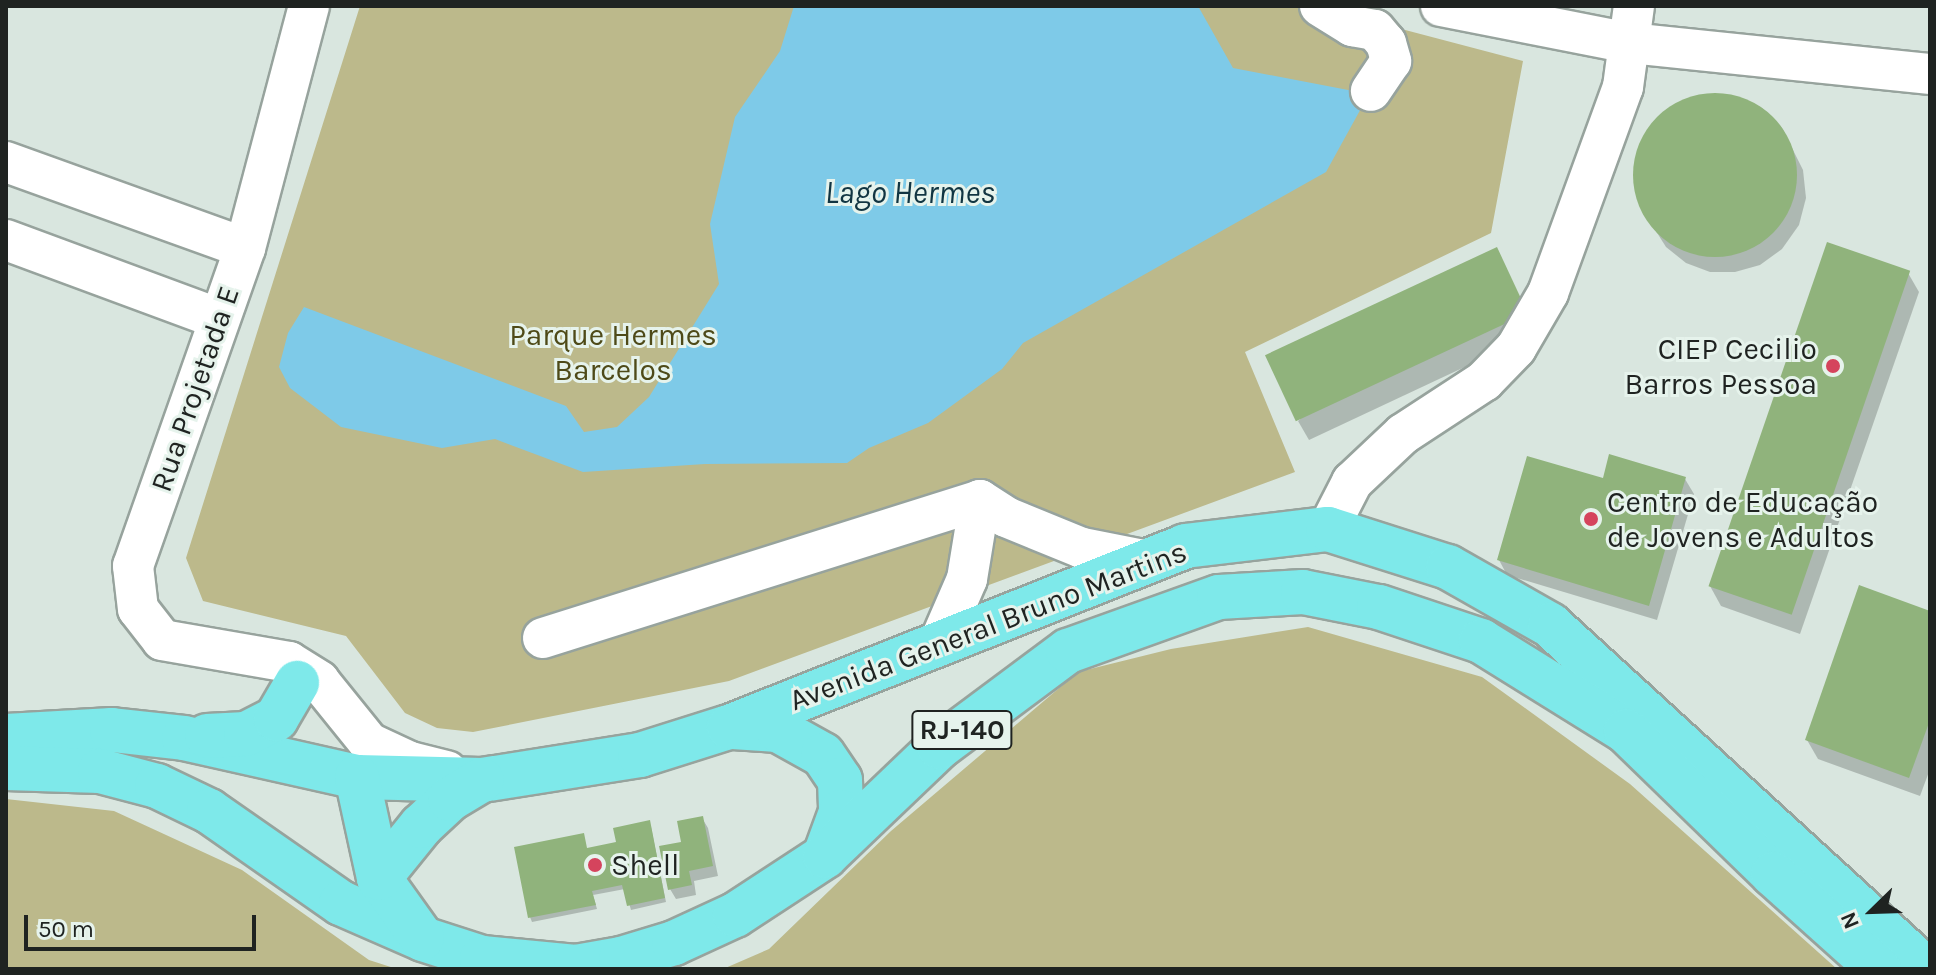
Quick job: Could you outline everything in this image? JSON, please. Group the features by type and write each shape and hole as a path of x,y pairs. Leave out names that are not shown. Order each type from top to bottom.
{"main road":[{"name":"Avenida General Bruno Martins","path":"6,736 112,730 184,738 357,777 482,780 640,755 729,727 1185,546 1328,529 1448,567 1550,625 1926,969"},
{"name":"Avenida General Bruno Martins","path":"6,768 100,771 157,786 209,811 341,903 423,939 482,958 576,967 621,959 674,943 735,915 825,856 939,747 1068,651 1219,597 1303,592 1379,607 1481,641 1626,731 1773,874 1879,969"},
{"path":"184,738 246,734 276,719 293,672"},
{"path":"729,727 778,730 823,755 840,780 841,812 825,856"},
{"path":"357,777 379,878 423,939"},
{"path":"379,878 421,826 450,799 482,780"}],"street":[{"name":"Rua Projetada E","path":"309,6 245,248 133,566 138,609 162,640 319,681 369,743 410,762 482,780"},
{"path":"1320,6 1352,26 1375,30 1386,43 1391,61 1371,91"},
{"path":"1441,6 1632,25 1930,74"},
{"path":"1328,529 1352,482 1403,434 1484,381 1516,348 1548,293 1623,87 1632,25"},
{"path":"6,162 245,248"},
{"path":"6,240 219,319"},
{"path":"980,500 1006,517 1068,543 1148,561"},
{"path":"543,638 980,500"},
{"path":"938,646 967,579 980,500"},
{"path":"293,672 357,777"}],"green space":[{"name":"Parque Hermes Barcelos","path":"360,6 1361,6 1390,26 1523,61 1491,233 1245,352 1295,472 729,681 473,732 437,728 405,713 346,636 203,601 186,558"},
{"path":"1308,627 1482,677 1630,784 1837,969 723,969 769,949 891,831 1078,672 1171,649"},
{"path":"6,799 114,811 242,870 369,960 397,969 6,969"}],"water":[{"name":"Lago Hermes","path":"794,6 1198,6 1233,68 1369,94 1326,172 1023,343 1002,369 928,423 869,448 847,463 705,464 583,472 495,439 442,448 341,427 290,388 279,367 288,333 304,307 566,406 584,432 617,427 649,397 719,284 710,224 735,117 780,51"}],"building":[{"path":"1715,93 1747,99 1773,117 1791,143 1797,175 1791,207 1773,233 1747,251 1715,257 1683,251 1657,233 1639,207 1633,175 1639,143 1657,117 1683,99"},
{"path":"1827,242 1910,271 1792,615 1708,586"},
{"path":"1497,247 1528,313 1296,421 1265,355"},
{"name":"Centro de Educação de Jovens e Adultos","path":"1609,454 1686,477 1649,606 1497,560 1527,456 1603,478"},
{"path":"1859,585 1930,611 1930,720 1909,778 1805,740"},
{"path":"703,816 713,866 689,871 692,885 668,890 659,846 681,842 677,821"},
{"path":"650,820 665,898 627,906 622,885 592,891 596,905 528,918 514,847 584,833 587,848 616,842 613,828"}],"place":[{"name":"CIEP Cecilio Barros Pessoa","path":"1833,366"},
{"name":"Centro de Educação de Jovens e Adultos","path":"1591,519"},
{"name":"Shell","path":"595,865"}]}
